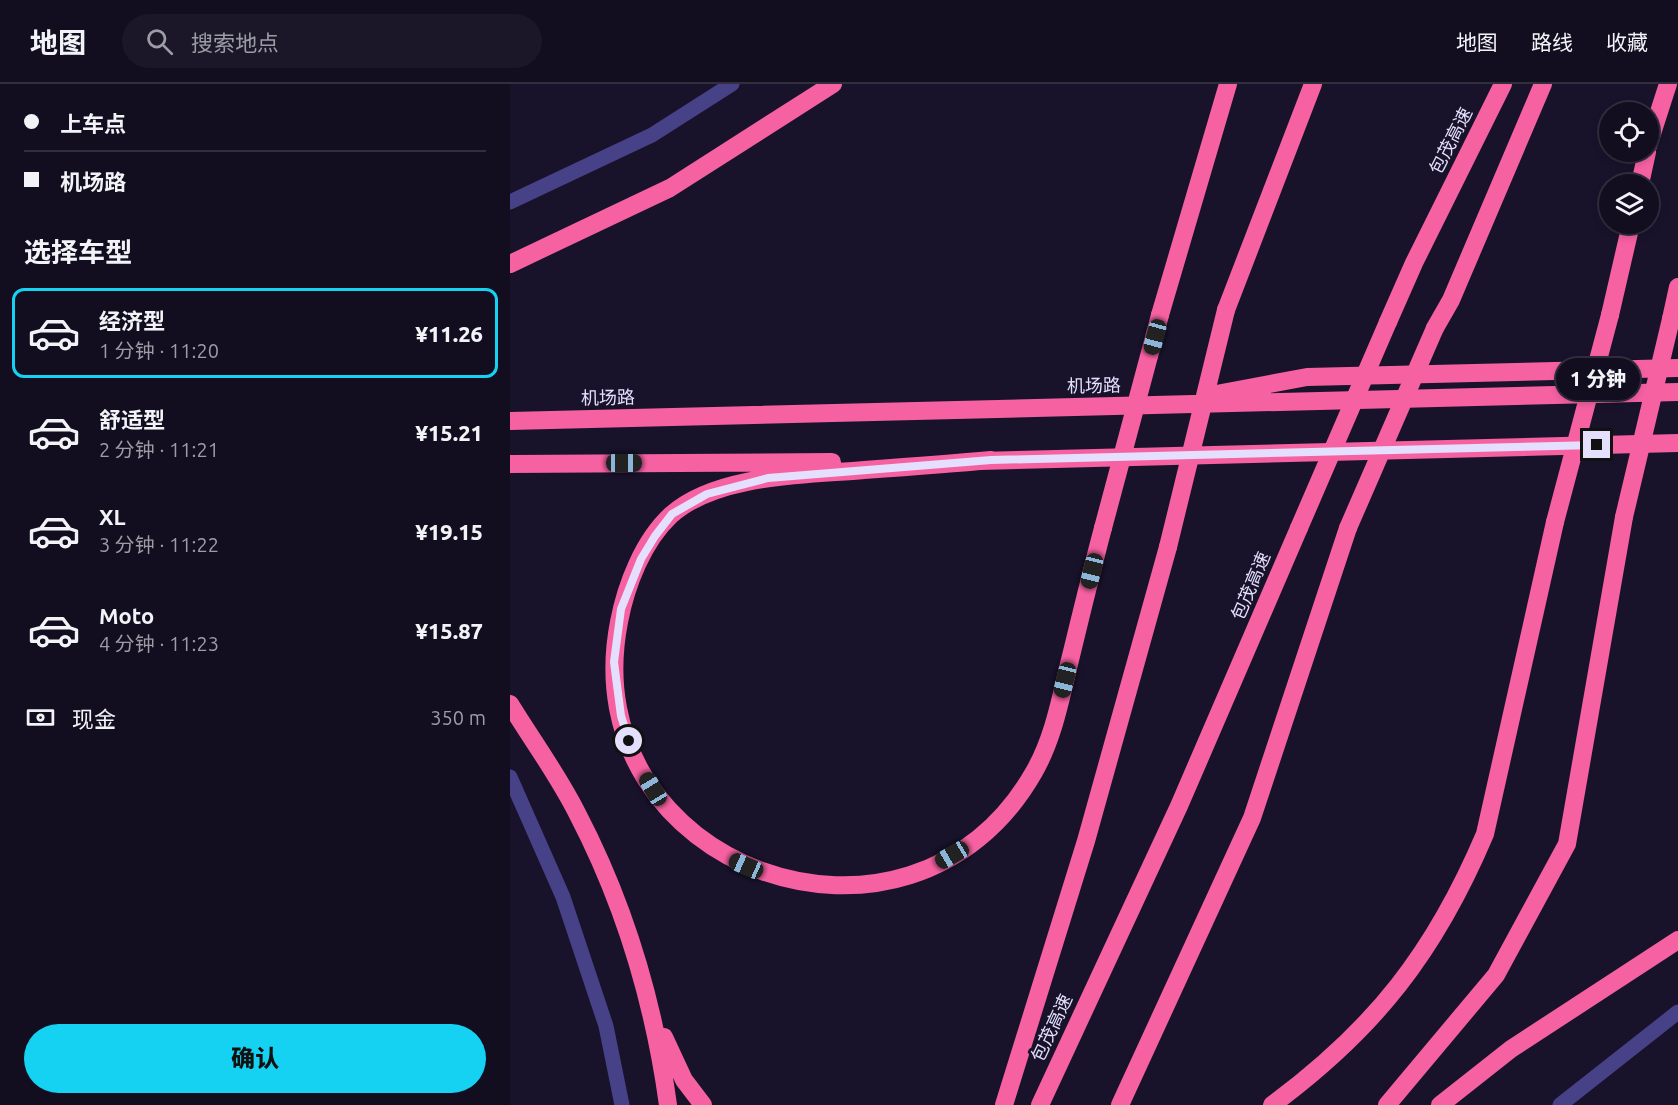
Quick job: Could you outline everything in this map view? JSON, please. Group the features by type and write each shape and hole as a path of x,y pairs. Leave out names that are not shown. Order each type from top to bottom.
{"highway":[{"path":"510,264 670,188 833,84"},
{"path":"991,460 768,478 707,494 672,514 655,536 641,559 621,609 614,662 619,707 629,741 653,789 670,810 710,846 741,864 784,879 810,884 846,886 891,880 916,872 956,852 984,832 1020,794 1045,748 1160,315 1228,84"},
{"path":"1006,1097 1086,841 1168,547 1226,310 1313,84"},
{"name":"包茂高速","path":"1040,1104 1179,806 1414,263 1503,84"},
{"path":"1120,1105 1252,818 1348,528 1434,328 1451,300 1543,84"},
{"path":"1659,112 1668,84"},
{"path":"1272,1105 1340,1051 1371,1020 1425,951 1468,874 1485,834 1555,522 1610,315 1629,234"},
{"path":"1387,1105 1496,975 1567,844 1624,517 1678,287"},
{"path":"1154,406 1307,377 1678,368"},
{"name":"机场路","path":"510,421 1678,392"},
{"path":"510,464 991,460 1678,443"},
{"path":"510,704 576,811 623,917 651,1008 668,1105"},
{"path":"1440,1105 1511,1049 1678,940"},
{"path":"651,1008 684,1080 703,1105"}],"street":[{"path":"510,202 652,135 732,84"},
{"path":"510,777 563,897 606,1026 621,1105"},
{"path":"1560,1105 1678,1012"}],"route":[{"path":"629,741 621,716 614,662 621,609 641,559 655,536 672,514 707,494 768,478 991,460 1597,445"}]}
